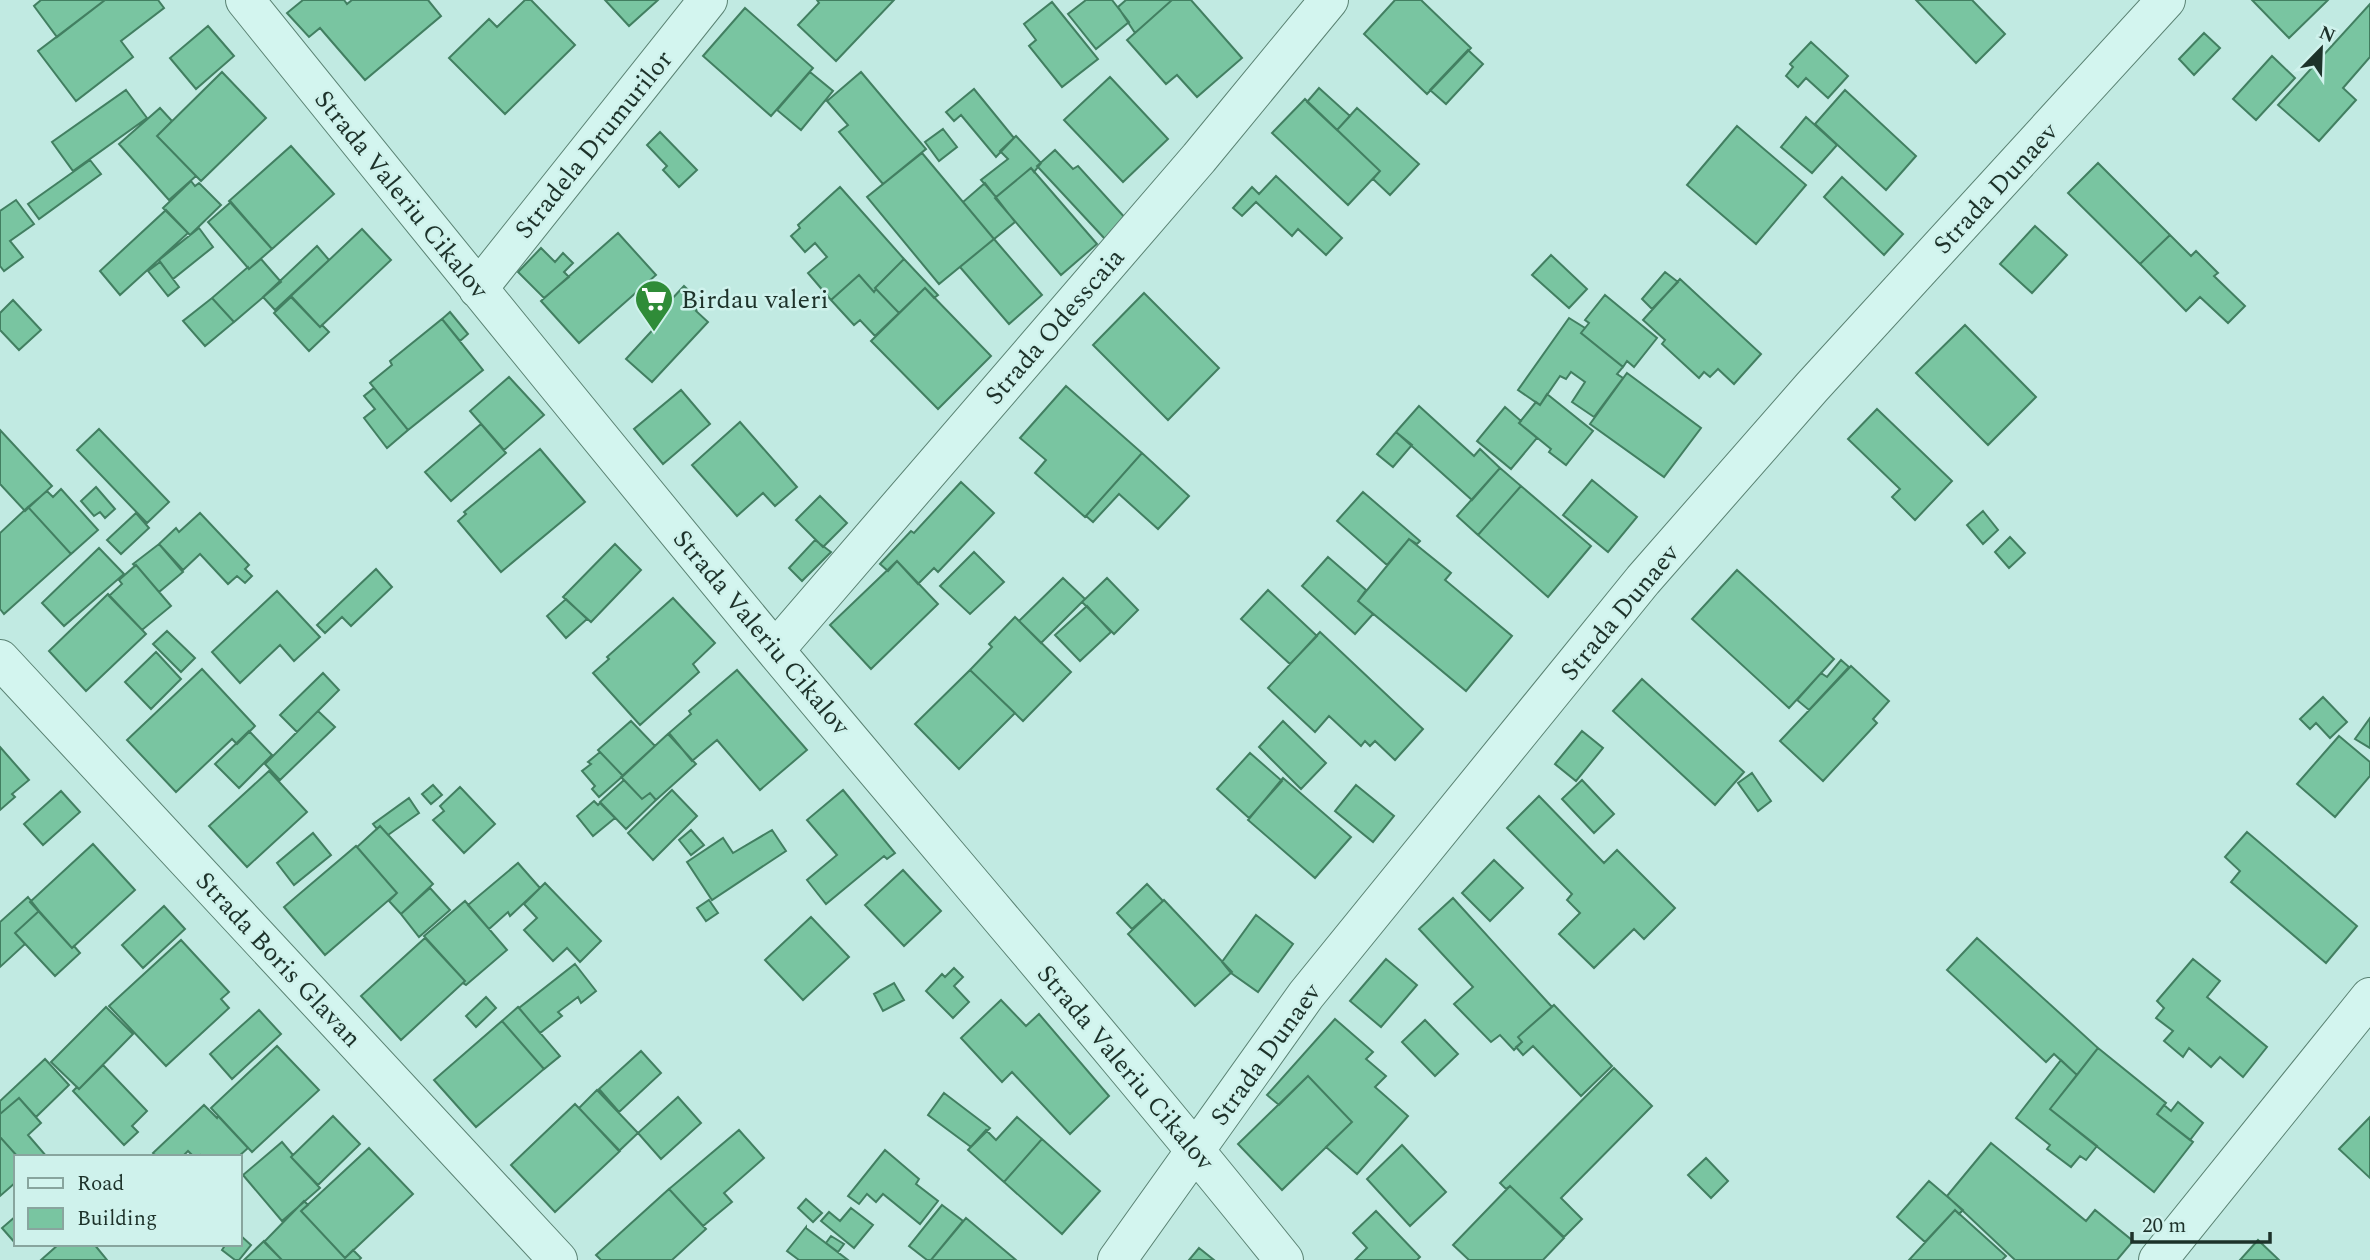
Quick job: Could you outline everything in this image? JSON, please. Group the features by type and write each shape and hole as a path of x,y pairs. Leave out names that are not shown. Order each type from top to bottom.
{"street":[{"name":"Strada Valeriu Cikalov","path":"245,0 775,650 1195,1150 1284,1260"},
{"name":"Stradela Drumurilor","path":"478,289 708,0"},
{"name":"Strada Odesscaia","path":"775,650 1199,158 1329,0"},
{"name":"Strada Dunaev","path":"1117,1260 1306,996 1643,580 1812,387 2166,0"},
{"name":"Strada Boris Glavan","path":"0,659 558,1260"},
{"path":"2158,1260 2370,998"}],"building":[{"path":"41,0 105,0 57,37 34,6"},
{"path":"105,0 158,0 164,8 121,41 133,57 76,101 38,51"},
{"path":"303,0 344,0 347,4 352,0 428,0 441,16 365,80 320,28 309,37 287,13"},
{"path":"525,0 531,0 575,45 505,114 449,58 489,19 497,27"},
{"path":"605,0 658,0 629,26"},
{"path":"817,0 894,0 836,61 798,25 819,3"},
{"path":"1086,0 1112,0 1129,22 1096,49 1068,14"},
{"path":"1126,0 1172,0 1135,33 1118,7"},
{"path":"1172,0 1191,0 1242,58 1197,97 1177,75 1166,84 1127,40"},
{"path":"1395,0 1421,0 1471,48 1427,94 1364,34"},
{"path":"1916,0 1972,0 2005,34 1976,63"},
{"path":"2252,0 2328,0 2289,38"},
{"path":"1052,2 1098,59 1062,87 1029,46 1036,40 1024,24"},
{"path":"2370,4 2370,57 2343,88 2356,100 2319,141 2278,105"},
{"path":"745,8 813,68 771,116 703,56"},
{"path":"208,26 234,56 196,89 170,58"},
{"path":"2204,33 2220,48 2194,75 2179,59"},
{"path":"1811,42 1848,76 1828,98 1806,78 1798,87 1786,76 1793,67 1790,64"},
{"path":"1468,50 1483,64 1446,104 1430,90"},
{"path":"2272,56 2295,78 2256,120 2233,99"},
{"path":"222,72 266,118 201,181 157,136"},
{"path":"810,72 833,91 801,130 777,110"},
{"path":"861,72 926,149 883,184 839,132 848,125 827,101"},
{"path":"1110,77 1168,139 1123,182 1064,120"},
{"path":"1319,88 1350,116 1337,130 1307,102"},
{"path":"974,89 1014,138 996,157 961,115 954,121 946,112"},
{"path":"126,90 147,118 73,171 52,142"},
{"path":"1845,90 1916,156 1886,190 1815,124"},
{"path":"1305,99 1380,171 1348,205 1272,133"},
{"path":"160,108 172,121 157,136 196,176 169,200 119,144"},
{"path":"1357,108 1419,164 1390,195 1373,179 1380,171 1337,130"},
{"path":"1806,117 1837,145 1812,173 1781,147"},
{"path":"1737,126 1806,185 1756,244 1687,185"},
{"path":"943,129 957,147 939,161 925,142"},
{"path":"660,132 697,170 679,187 663,170 667,166 647,145"},
{"path":"1016,136 1041,163 1034,172 1031,168 996,197 981,180 1008,159 1000,151"},
{"path":"291,146 334,194 272,249 229,201"},
{"path":"1055,150 1073,169 1078,166 1127,220 1105,239 1037,166"},
{"path":"922,153 994,239 939,284 867,197"},
{"path":"90,160 101,174 39,219 28,204"},
{"path":"2098,163 2170,235 2140,264 2068,193"},
{"path":"1031,168 1097,244 1061,275 995,198"},
{"path":"1276,176 1342,238 1326,255 1298,229 1292,236 1256,202 1242,216 1233,208 1252,187 1259,194"},
{"path":"1842,177 1903,234 1884,255 1824,197"},
{"path":"191,181 195,186 199,183 221,205 190,235 163,208"},
{"path":"985,183 1015,222 994,239 963,202"},
{"path":"840,187 904,259 874,292 859,275 831,300 808,273 827,257 815,243 805,252 791,236 800,228 798,225"},
{"path":"16,200 34,224 10,241 23,257 4,271 0,266 0,211"},
{"path":"231,202 272,249 249,269 208,222"},
{"path":"166,210 188,233 120,295 100,271"},
{"path":"2035,226 2067,255 2032,293 2000,264"},
{"path":"199,228 213,247 173,279 159,260"},
{"path":"362,229 391,260 320,327 291,296"},
{"path":"618,233 656,275 579,343 541,301"},
{"path":"2170,235 2191,256 2196,251 2218,273 2214,276 2245,306 2228,323 2200,297 2186,311 2140,264"},
{"path":"994,239 1042,295 1009,324 960,267"},
{"path":"317,246 329,260 275,310 263,297"},
{"path":"541,248 555,262 563,253 573,263 564,272 569,277 544,298 518,272"},
{"path":"1551,255 1587,289 1569,308 1532,275"},
{"path":"261,259 281,282 234,322 212,298"},
{"path":"904,259 938,295 934,298 925,288 899,313 875,288"},
{"path":"160,262 179,287 168,296 148,271"},
{"path":"1665,272 1678,282 1652,309 1642,299"},
{"path":"859,275 899,313 875,336 860,320 854,325 831,300"},
{"path":"1680,279 1761,354 1734,384 1718,369 1710,377 1704,372 1699,378 1662,344 1665,340 1643,320"},
{"path":"684,286 702,303 696,311 708,322 652,382 626,359 659,323 654,318"},
{"path":"925,288 991,356 938,409 871,341"},
{"path":"1144,293 1219,368 1168,420 1093,345"},
{"path":"1605,295 1657,338 1634,367 1627,361 1623,367 1581,333 1589,323 1585,320"},
{"path":"291,297 320,327 322,325 329,332 309,351 274,313"},
{"path":"212,298 234,322 205,346 183,321"},
{"path":"13,300 41,330 19,350 0,330 0,313"},
{"path":"450,312 468,334 460,341 442,319"},
{"path":"1569,318 1585,328 1581,333 1623,367 1617,374 1623,378 1594,417 1572,402 1585,382 1571,372 1566,379 1560,376 1540,405 1518,390"},
{"path":"442,319 483,370 408,430 370,383 392,365 390,361"},
{"path":"1965,325 2036,397 1988,445 1916,373"},
{"path":"1627,373 1701,428 1664,477 1590,424"},
{"path":"509,377 544,415 504,450 470,411"},
{"path":"1066,386 1142,453 1085,517 1035,473 1046,460 1020,438"},
{"path":"374,388 408,430 387,448 364,418 375,409 364,396"},
{"path":"681,390 710,424 663,464 634,429"},
{"path":"1547,394 1593,431 1566,465 1519,423 1536,402 1540,405"},
{"path":"1419,406 1474,456 1480,449 1500,468 1472,500 1396,432"},
{"path":"1505,407 1537,438 1511,469 1477,441"},
{"path":"1877,409 1952,481 1915,520 1892,497 1900,489 1848,439"},
{"path":"740,422 797,487 775,506 763,493 737,516 692,465"},
{"path":"481,424 506,453 451,501 425,472"},
{"path":"99,429 169,502 147,523 77,450"},
{"path":"0,430 52,486 25,511 0,484"},
{"path":"1396,432 1412,445 1393,467 1377,454"},
{"path":"540,449 585,502 501,572 458,521 466,514 464,512"},
{"path":"1142,453 1189,496 1158,529 1119,494 1093,522 1086,516"},
{"path":"1500,468 1521,486 1478,535 1457,516"},
{"path":"1592,480 1637,517 1608,552 1563,515"},
{"path":"961,482 994,513 938,572 934,568 918,584 897,561 888,571 880,564 911,531 914,533"},
{"path":"1521,486 1591,546 1548,597 1478,535"},
{"path":"96,487 115,509 105,518 100,512 94,516 81,501"},
{"path":"61,489 98,530 71,554 28,507 47,491 53,497"},
{"path":"1363,492 1420,541 1417,544 1409,539 1387,565 1337,521"},
{"path":"820,496 847,523 823,547 796,520"},
{"path":"28,507 71,554 4,614 0,609 0,533"},
{"path":"1983,511 1998,530 1983,544 1967,525"},
{"path":"136,513 149,528 121,554 107,540"},
{"path":"200,513 249,565 245,569 252,576 245,583 237,576 228,584 200,554 183,570 159,544 176,528 179,532"},
{"path":"2010,537 2025,553 2009,568 1995,552"},
{"path":"1409,539 1451,573 1445,580 1512,636 1466,691 1358,601"},
{"path":"815,540 831,552 802,581 789,568"},
{"path":"159,544 183,572 159,592 133,564"},
{"path":"615,544 641,570 591,622 563,597"},
{"path":"99,548 124,574 64,626 42,603"},
{"path":"974,552 1004,582 970,614 940,586"},
{"path":"1328,557 1366,590 1358,601 1373,614 1355,634 1302,586"},
{"path":"897,561 938,604 871,669 830,625"},
{"path":"136,565 171,606 142,630 109,596 122,584 119,580"},
{"path":"376,569 392,587 351,626 342,617 325,633 317,625"},
{"path":"1737,570 1834,659 1789,708 1692,619"},
{"path":"1063,578 1085,599 1041,643 1019,621"},
{"path":"1107,578 1138,610 1114,634 1082,602"},
{"path":"1268,590 1317,636 1290,664 1241,619"},
{"path":"277,591 320,637 294,661 280,645 240,683 212,652"},
{"path":"108,594 146,634 86,691 49,651"},
{"path":"673,598 715,643 693,664 699,672 640,725 593,673"},
{"path":"566,599 587,619 566,638 547,616"},
{"path":"1087,606 1111,632 1080,661 1055,635"},
{"path":"1015,617 1071,672 1023,721 970,670 992,647 989,644"},
{"path":"167,631 195,658 181,672 153,644"},
{"path":"1320,632 1423,729 1395,760 1375,741 1370,746 1365,741 1361,746 1329,716 1315,732 1268,688"},
{"path":"156,652 181,679 151,709 125,682"},
{"path":"1841,660 1849,667 1809,710 1797,700 1821,673 1827,677"},
{"path":"1851,666 1889,701 1873,719 1877,723 1823,781 1780,741"},
{"path":"202,669 255,726 237,744 232,739 176,792 127,740"},
{"path":"737,670 807,750 760,790 717,740 692,761 669,733 691,714 689,711"},
{"path":"970,670 1015,713 959,769 915,724"},
{"path":"323,673 339,690 297,732 280,715"},
{"path":"1642,679 1744,772 1715,805 1613,711"},
{"path":"2323,697 2347,722 2330,738 2316,723 2310,729 2300,719"},
{"path":"318,711 335,727 280,780 265,764"},
{"path":"2370,718 2370,748 2355,739"},
{"path":"631,721 655,746 623,776 598,750"},
{"path":"1283,721 1326,763 1301,789 1259,747"},
{"path":"249,731 272,755 239,788 215,764"},
{"path":"1582,731 1603,748 1576,781 1555,764"},
{"path":"668,734 696,764 656,800 650,793 642,799 621,777"},
{"path":"2339,736 2370,762 2370,776 2335,817 2297,784"},
{"path":"0,747 29,780 12,794 15,797 0,810"},
{"path":"600,752 623,776 599,797 592,789 595,786 582,771"},
{"path":"1250,753 1282,781 1249,818 1217,789"},
{"path":"269,771 307,812 247,867 209,826"},
{"path":"1752,773 1771,801 1758,811 1738,783"},
{"path":"1283,778 1351,837 1315,878 1248,820"},
{"path":"624,780 642,799 650,793 656,800 626,829 600,802"},
{"path":"1582,780 1614,814 1594,833 1562,799"},
{"path":"433,785 442,795 431,804 422,794"},
{"path":"1356,785 1394,816 1373,842 1335,811"},
{"path":"460,787 495,824 464,853 433,820 444,811 440,806"},
{"path":"672,790 697,816 653,860 628,833"},
{"path":"843,790 895,853 887,859 884,856 826,904 807,880 837,855 807,820"},
{"path":"61,791 80,812 43,845 24,824"},
{"path":"1539,796 1604,863 1617,850 1675,908 1644,939 1634,929 1594,968 1559,934 1580,913 1567,900 1572,894 1507,828"},
{"path":"409,798 419,813 388,835 380,826 377,829 373,824"},
{"path":"594,801 598,805 600,803 615,818 593,836 577,816"},
{"path":"380,826 433,884 401,914 389,901 397,893 357,847"},
{"path":"691,830 704,845 691,855 679,840"},
{"path":"772,830 786,851 712,900 687,862 723,838 733,853"},
{"path":"2247,832 2357,926 2326,963 2231,882 2240,871 2225,857"},
{"path":"313,833 331,855 294,885 277,863"},
{"path":"93,844 135,890 72,948 30,902"},
{"path":"356,846 397,893 325,955 284,907"},
{"path":"1494,860 1523,888 1490,921 1462,893"},
{"path":"518,863 540,888 510,916 508,912 489,929 468,905"},
{"path":"903,870 941,911 904,946 865,905"},
{"path":"545,883 601,941 580,962 567,948 553,961 524,930 537,918 524,904"},
{"path":"1147,884 1163,901 1132,929 1117,913"},
{"path":"430,888 450,910 419,937 401,914"},
{"path":"28,897 39,911 15,933 25,944 0,967 0,922"},
{"path":"1453,898 1552,1007 1518,1037 1522,1042 1514,1050 1500,1035 1491,1042 1454,1004 1473,987 1419,929"},
{"path":"709,900 718,913 706,921 697,908"},
{"path":"1164,900 1232,972 1195,1006 1128,934"},
{"path":"465,901 507,950 466,985 424,936"},
{"path":"164,906 185,929 143,968 122,945"},
{"path":"39,911 72,948 74,946 80,953 55,976 15,933"},
{"path":"1256,915 1293,944 1258,992 1231,973 1222,962"},
{"path":"811,917 849,957 803,1000 765,960"},
{"path":"425,938 465,981 401,1040 361,996"},
{"path":"1977,938 2098,1048 2077,1075 2054,1054 2046,1062 1947,970"},
{"path":"181,940 229,992 221,999 229,1008 166,1066 109,1006"},
{"path":"1386,959 1417,985 1381,1027 1350,1001"},
{"path":"2193,959 2220,981 2207,997 2267,1047 2243,1077 2220,1057 2211,1067 2189,1048 2183,1057 2164,1041 2173,1031 2156,1018 2164,1008 2157,1001"},
{"path":"575,964 596,991 581,1003 578,997 558,1012 562,1016 540,1033 519,1008"},
{"path":"954,968 963,977 954,986 969,1002 953,1018 926,991 942,974 945,977"},
{"path":"894,983 904,1000 883,1011 874,994"},
{"path":"486,997 496,1008 476,1027 466,1016"},
{"path":"1001,1000 1026,1026 1039,1014 1109,1096 1070,1134 1012,1072 1002,1082 961,1038"},
{"path":"1554,1005 1612,1066 1581,1096 1533,1046 1523,1055 1516,1047 1522,1042 1518,1037"},
{"path":"106,1007 133,1034 79,1089 51,1062"},
{"path":"518,1007 560,1056 544,1069 502,1021"},
{"path":"259,1010 281,1034 232,1079 210,1054"},
{"path":"1335,1019 1373,1052 1366,1059 1386,1076 1375,1087 1408,1116 1357,1174 1326,1147 1352,1122 1308,1076 1279,1105 1267,1095"},
{"path":"1425,1020 1458,1054 1435,1076 1402,1042"},
{"path":"502,1021 544,1069 476,1127 434,1080"},
{"path":"277,1046 319,1090 252,1152 211,1108"},
{"path":"2098,1048 2166,1103 2157,1114 2193,1142 2154,1192 2050,1109"},
{"path":"641,1051 661,1073 619,1112 599,1089"},
{"path":"45,1059 69,1085 36,1117 19,1098 0,1114 0,1101"},
{"path":"2061,1060 2077,1075 2050,1109 2097,1146 2086,1160 2080,1156 2071,1167 2047,1149 2050,1145 2016,1118"},
{"path":"103,1065 147,1111 132,1126 138,1132 124,1145 73,1091 77,1087 79,1089"},
{"path":"1614,1068 1652,1106 1561,1198 1582,1219 1564,1237 1510,1186 1506,1189 1500,1183"},
{"path":"1308,1076 1352,1122 1282,1190 1238,1144"},
{"path":"597,1090 638,1133 619,1151 579,1108"},
{"path":"944,1093 990,1128 971,1147 928,1115"},
{"path":"678,1097 701,1123 661,1159 638,1133"},
{"path":"19,1098 41,1123 28,1135 45,1155 16,1155 0,1137 0,1114"},
{"path":"2178,1102 2203,1123 2190,1140 2157,1114 2164,1105 2171,1111"},
{"path":"575,1104 620,1151 555,1212 511,1165"},
{"path":"204,1105 248,1148 240,1155 192,1155 188,1151 184,1155 153,1153"},
{"path":"333,1116 360,1144 318,1185 291,1157"},
{"path":"1017,1117 1042,1139 1004,1182 968,1150 986,1130 996,1140"},
{"path":"2370,1117 2370,1178 2339,1149"},
{"path":"739,1130 764,1158 724,1193 732,1202 703,1226 669,1189"},
{"path":"0,1137 16,1155 14,1155 14,1184 0,1196"},
{"path":"1042,1139 1100,1191 1062,1234 1004,1182"},
{"path":"282,1142 293,1155 291,1157 320,1188 282,1221 243,1175"},
{"path":"1991,1143 2086,1221 2095,1210 2133,1241 2117,1260 2015,1260 1947,1196"},
{"path":"1402,1145 1446,1192 1410,1226 1367,1179"},
{"path":"369,1148 413,1194 345,1258 301,1211"},
{"path":"885,1150 919,1179 916,1184 938,1201 920,1224 883,1194 876,1202 867,1194 859,1204 848,1196"},
{"path":"1706,1158 1728,1181 1711,1198 1688,1175"},
{"path":"1929,1181 1963,1210 1959,1214 1955,1210 1925,1242 1897,1217"},
{"path":"1510,1186 1564,1238 1543,1260 1469,1260 1453,1245"},
{"path":"669,1189 706,1229 672,1260 601,1260 596,1255"},
{"path":"806,1199 822,1213 813,1222 798,1208"},
{"path":"304,1201 308,1205 301,1211 345,1258 353,1250 361,1258 359,1260 282,1260 264,1242"},
{"path":"942,1205 963,1221 931,1260 927,1260 909,1246"},
{"path":"851,1208 873,1225 854,1248 821,1221 829,1212 840,1221"},
{"path":"1955,1210 2006,1256 2002,1260 1909,1260"},
{"path":"1376,1211 1420,1257 1417,1260 1355,1260 1367,1248 1353,1233"},
{"path":"14,1218 14,1242 2,1228"},
{"path":"966,1218 1016,1260 931,1260"},
{"path":"806,1227 848,1260 799,1260 787,1251"},
{"path":"831,1236 844,1244 838,1252 826,1243"},
{"path":"242,1237 251,1245 239,1260 222,1250 225,1246 242,1246"},
{"path":"2258,1240 2279,1260 2240,1260"},
{"path":"264,1241 282,1260 244,1260"},
{"path":"57,1246 96,1246 107,1260 41,1260"},
{"path":"1199,1248 1214,1260 1189,1260"}],"place":[{"name":"Birdau valeri","path":"654,333"}]}
